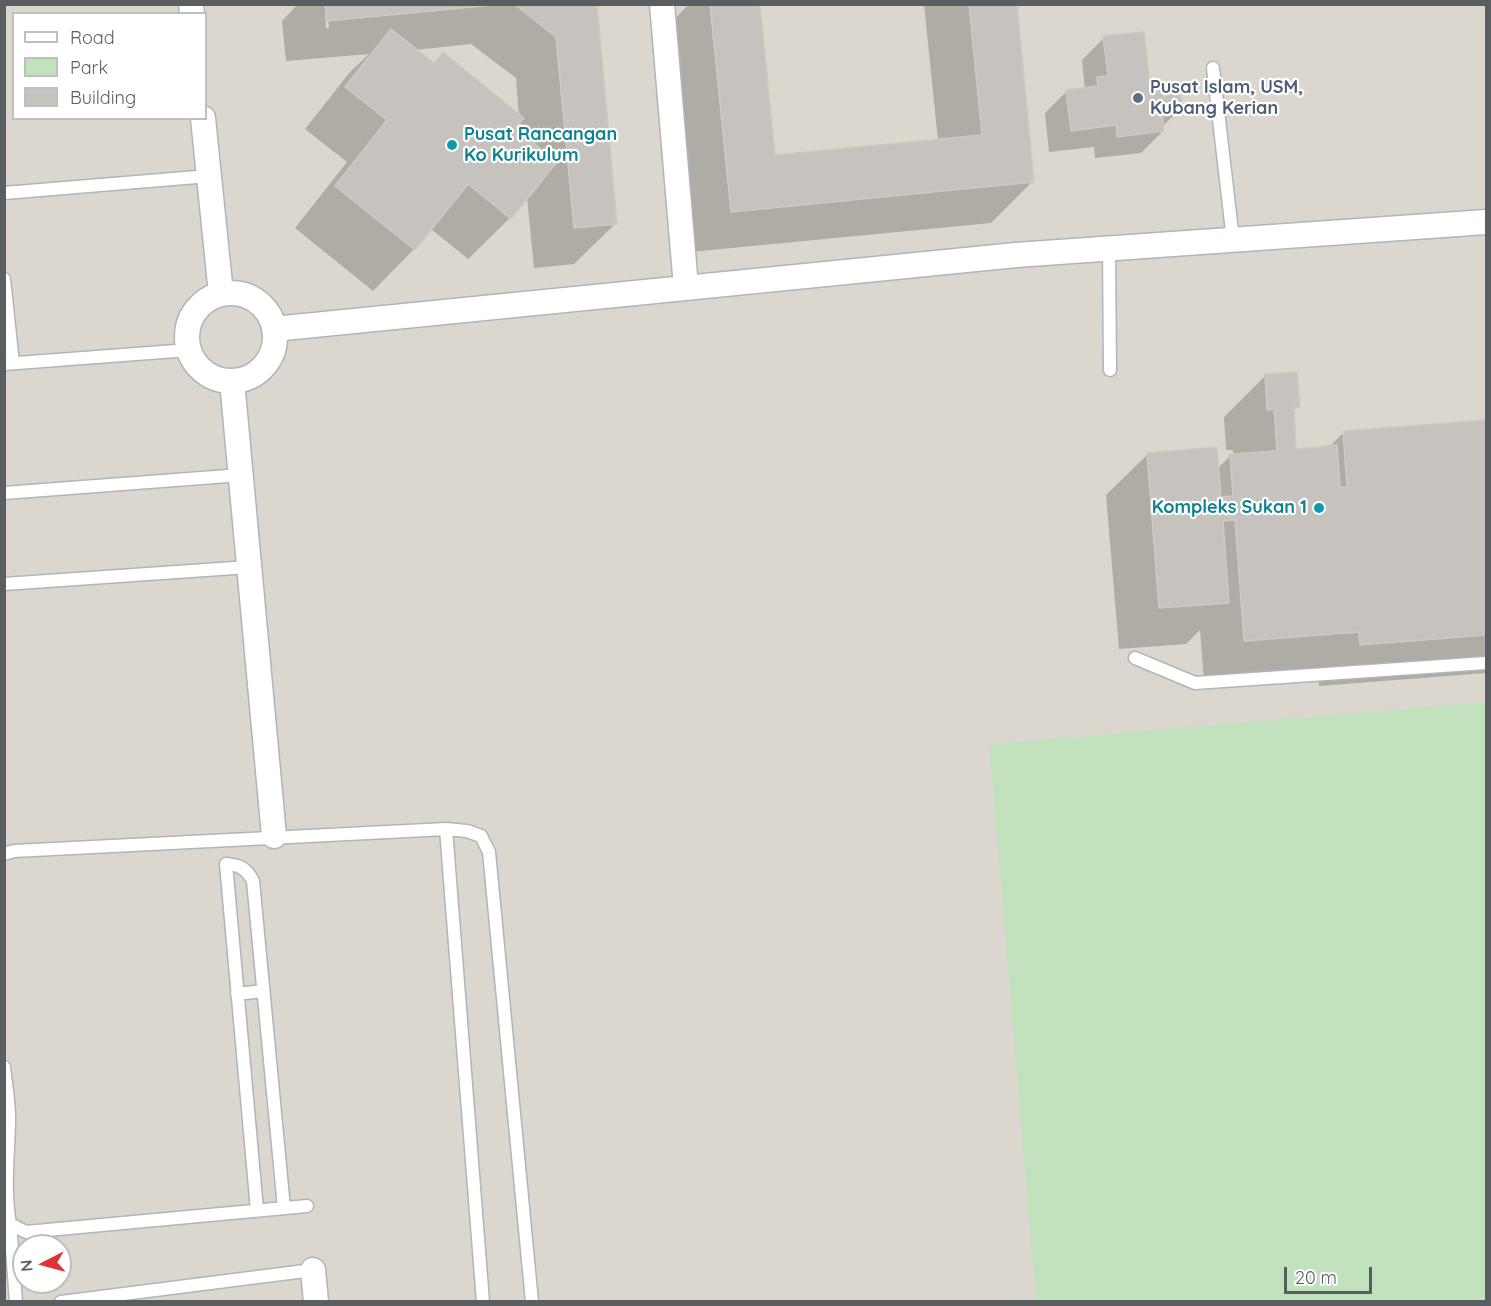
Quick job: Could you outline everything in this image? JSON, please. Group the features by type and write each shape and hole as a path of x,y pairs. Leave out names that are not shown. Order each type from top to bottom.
{"street":[{"path":"662,4 686,287"},
{"path":"203,120 221,294"},
{"path":"274,329 1016,255 1486,222"},
{"path":"236,293 249,296 261,304 269,315 274,329 274,344 269,358 260,370 247,378 232,381 218,379 206,373 195,363 189,350 187,335 190,321 197,309 208,299 221,294 236,293"},
{"path":"232,381 274,836"},
{"path":"313,1270 316,1302"}],"lane":[{"path":"1213,68 1233,240"},
{"path":"4,194 209,176"},
{"path":"1109,248 1110,370"},
{"path":"4,279 9,363 189,350"},
{"path":"4,493 241,475"},
{"path":"4,584 249,567"},
{"path":"1135,658 1195,683 1486,663"},
{"path":"446,829 483,1302"},
{"path":"4,854 14,851 274,836 446,829 467,831 481,836 489,852 532,1302"},
{"path":"257,1210 226,864 239,865 248,871 253,881 284,1208"},
{"path":"237,994 263,991"},
{"path":"4,1067 9,1122 6,1184 16,1302"},
{"path":"10,1224 26,1232 40,1232 307,1206"},
{"path":"61,1302 313,1270"}],"shaded area":[{"path":"5,5 1486,5 1486,1301 5,1301"}],"green space":[{"path":"1486,702 1486,1301 1036,1301 989,744"}],"building":[{"path":"325,4 504,4 327,21"},
{"path":"514,4 597,4 617,224 574,228 556,37"},
{"path":"710,4 760,4 775,155 982,135 969,4 1017,4 1034,182 731,212"},
{"name":"Pusat Rancangan Ko Kurikulum","path":"391,29 434,63 443,52 524,118 515,128 557,162 511,219 468,184 415,250 335,186 387,120 345,87"},
{"path":"1144,32 1150,84 1158,83 1159,90 1180,88 1182,109 1162,111 1164,131 1117,137 1116,125 1071,131 1066,90 1098,86 1097,77 1108,76 1103,36"},
{"name":"Kompleks Sukan 1","path":"1297,372 1300,407 1294,407 1296,449 1337,445 1340,487 1347,487 1343,431 1486,420 1486,635 1360,645 1359,632 1244,641 1235,520 1223,521 1229,603 1159,608 1147,453 1217,447 1221,497 1233,496 1230,454 1277,451 1274,409 1267,410 1265,374"}],"place":[{"name":"Pusat Islam, USM, Kubang Kerian","path":"1138,98"},
{"name":"Pusat Rancangan Ko Kurikulum","path":"452,145"},
{"name":"Kompleks Sukan 1","path":"1319,508"}]}
